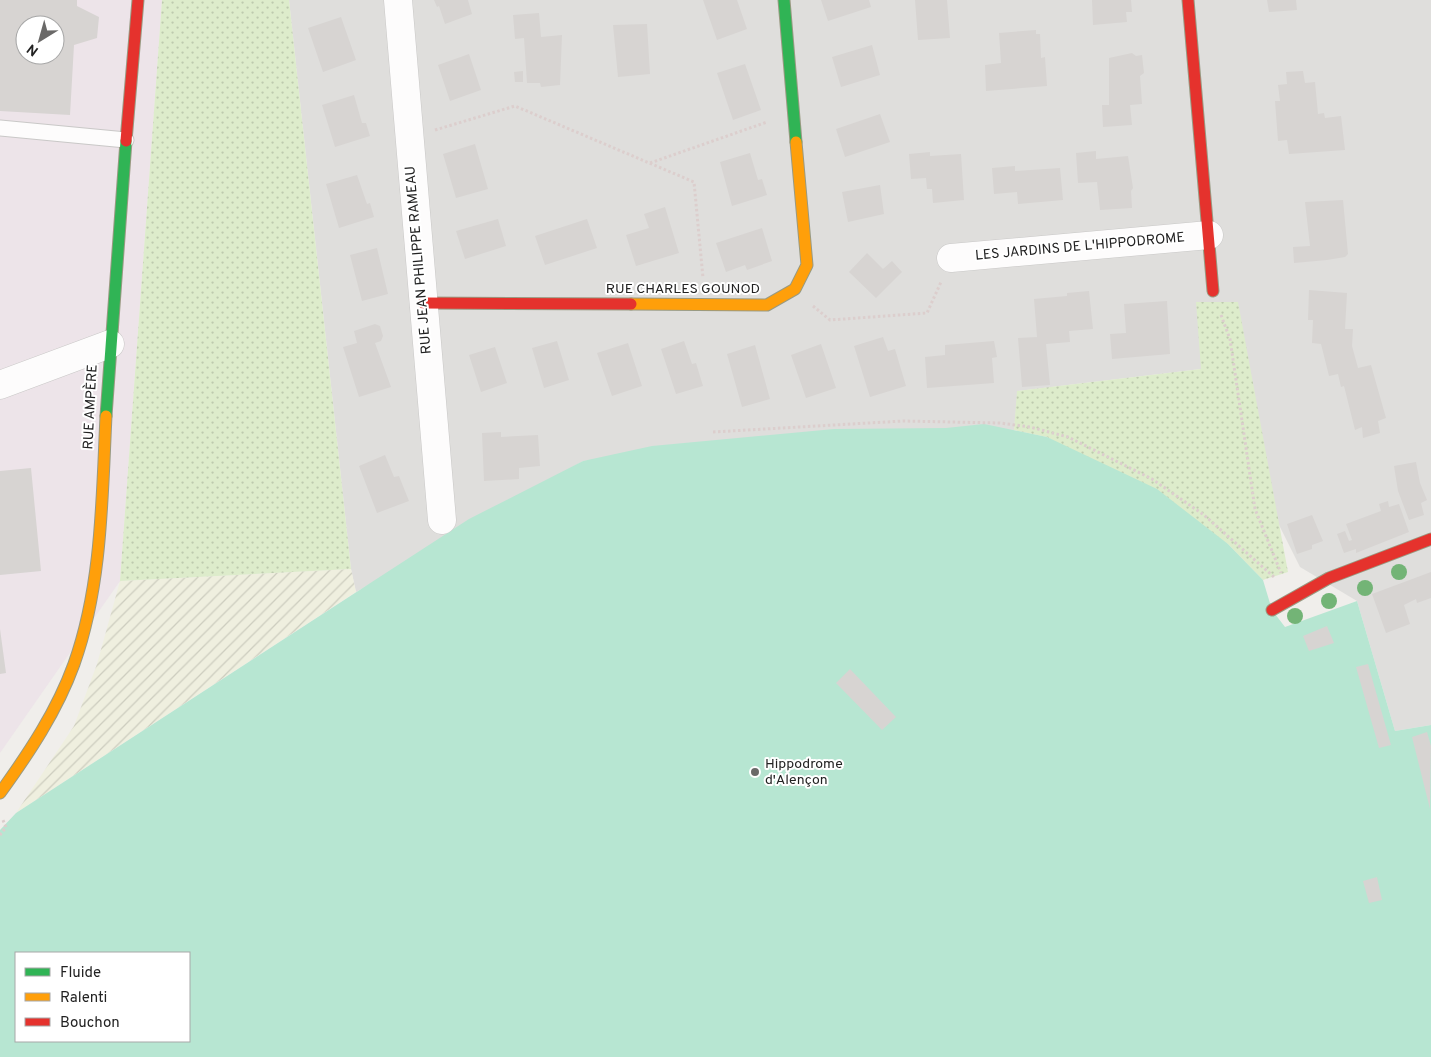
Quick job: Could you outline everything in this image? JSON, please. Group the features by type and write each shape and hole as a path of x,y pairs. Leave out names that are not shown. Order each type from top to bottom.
{"street":[{"name":"RUE AMPÈRE","path":"0,793 12,777 59,700 80,646 96,562 110,344 138,0"},
{"name":"RUE JEAN PHILIPPE RAMEAU","path":"398,0 408,139 442,520"},
{"path":"784,0 807,265 795,289"},
{"path":"1188,0 1213,291"},
{"name":"LES JARDINS DE L'HIPPODROME","path":"951,258 1209,235"},
{"name":"RUE CHARLES GOUNOD","path":"423,303 767,305 795,289"},
{"path":"0,385 110,344"},
{"path":"1272,610 1289,593 1431,539"}],"lane":[{"path":"0,128 126,140"}],"path":[{"path":"408,139 515,106 694,182 705,305"},
{"path":"650,164 794,112"},
{"path":"795,289 830,320 927,314 951,258"},
{"path":"1213,291 1230,339 1255,509 1289,593"},
{"path":"713,432 903,421 1000,423 1030,427 1068,437 1160,484 1204,515 1289,593"},
{"path":"0,812 6,827 0,835"}],"shaded area":[{"path":"0,0 162,0 120,581 0,753"},
{"path":"289,0 1431,0 1431,725 1395,731 1357,601 1300,567 1201,369 1018,391 1014,430 946,428 583,461 356,592 351,569"}],"green space":[{"path":"162,0 289,0 351,569 120,581"},
{"path":"1196,302 1238,302 1288,572 1263,580 1228,544 1047,437 1014,430 1017,391 1201,369"},
{"name":"Hippodrome d'Alençon","path":"984,424 1047,437 1157,489 1228,544 1263,580 1272,610 1285,627 1357,601 1395,731 1431,725 1431,1057 0,1057 0,830 16,813 469,519 583,461 652,446 834,429 946,428"},
{"path":"351,569 356,592 16,813 74,726 97,664 120,581"}],"building":[{"path":"0,0 77,0 77,6 99,17 97,38 74,45 70,115 0,111"},
{"path":"434,0 468,0 472,14 445,24 439,6 437,7"},
{"path":"703,0 737,0 747,29 717,40"},
{"path":"821,0 869,0 871,7 828,21"},
{"path":"915,0 947,0 950,38 918,40"},
{"path":"1092,0 1131,0 1132,12 1126,12 1127,22 1093,25"},
{"path":"1267,0 1296,0 1297,10 1269,12"},
{"path":"539,13 541,37 562,35 560,85 541,87 540,83 527,83 524,38 515,39 513,15"},
{"path":"341,17 356,60 323,72 308,28"},
{"path":"647,24 650,74 618,77 613,25"},
{"path":"1036,30 1036,34 1040,34 1041,58 1045,57 1047,86 986,91 985,65 1001,63 999,33"},
{"path":"872,45 880,75 841,87 832,57"},
{"path":"1132,53 1136,56 1142,55 1144,73 1140,76 1142,104 1130,105 1132,125 1103,127 1102,105 1109,105 1109,58"},
{"path":"469,54 481,90 450,101 438,65"},
{"path":"745,64 761,110 733,120 717,73"},
{"path":"523,71 523,82 515,82 514,72"},
{"path":"1303,71 1305,83 1315,82 1318,114 1324,113 1325,118 1341,116 1345,150 1289,154 1287,140 1278,141 1275,101 1280,101 1278,85 1287,84 1286,72"},
{"path":"354,95 362,123 366,123 370,136 335,147 322,105"},
{"path":"880,114 890,142 845,157 836,129"},
{"path":"475,144 488,189 456,198 443,154"},
{"path":"1096,151 1096,159 1128,156 1133,188 1131,191 1132,208 1100,210 1097,182 1078,183 1076,153"},
{"path":"930,152 930,156 961,154 964,200 933,203 932,189 927,189 926,178 911,179 909,154"},
{"path":"750,153 758,180 762,179 767,195 732,206 720,162"},
{"path":"1015,166 1015,171 1060,168 1063,200 1018,204 1017,192 994,194 992,168"},
{"path":"357,175 367,204 370,203 374,217 339,228 326,184"},
{"path":"880,185 884,214 848,222 842,192"},
{"path":"1343,200 1348,254 1345,257 1327,260 1294,263 1293,247 1310,246 1305,202"},
{"path":"665,207 679,253 636,266 626,235 649,228 644,214"},
{"path":"498,219 506,246 465,259 456,231"},
{"path":"587,219 597,248 545,265 535,236"},
{"path":"762,228 772,261 747,270 745,265 726,272 716,243"},
{"path":"377,248 388,294 362,301 350,255"},
{"path":"867,253 883,269 892,261 902,272 876,298 849,272"},
{"path":"1309,290 1347,293 1345,329 1353,329 1352,346 1358,368 1371,365 1386,418 1378,421 1380,433 1363,438 1362,427 1355,430 1344,386 1341,387 1338,374 1329,376 1321,344 1312,343 1313,320 1308,320"},
{"path":"1089,291 1093,329 1069,331 1070,342 1046,344 1050,385 1022,387 1018,338 1037,337 1034,299 1067,296 1067,293"},
{"path":"1167,301 1170,354 1112,359 1110,334 1126,333 1124,304"},
{"path":"375,324 380,326 383,336 381,341 375,343 391,387 359,397 343,347 357,343 354,331"},
{"path":"883,337 888,351 895,349 906,386 870,397 854,346"},
{"path":"557,341 569,380 544,388 532,348"},
{"path":"684,341 692,364 696,363 703,386 676,394 661,349"},
{"path":"994,341 997,357 992,358 994,383 927,388 925,357 945,355 945,345"},
{"path":"628,343 642,386 612,396 597,353"},
{"path":"821,344 836,388 806,398 791,355"},
{"path":"755,345 770,399 742,407 727,354"},
{"path":"495,347 507,383 481,392 469,355"},
{"path":"501,432 501,437 538,435 540,466 519,468 519,479 484,481 482,433"},
{"path":"385,455 394,477 399,476 409,501 377,513 359,466"},
{"path":"1416,462 1420,483 1427,500 1421,503 1424,515 1409,520 1398,491 1394,466"},
{"path":"31,468 41,571 0,575 0,471"},
{"path":"1388,501 1389,507 1399,504 1409,532 1356,553 1356,549 1344,553 1337,534 1345,531 1349,541 1352,540 1346,524 1381,511 1379,504"},
{"path":"1312,515 1323,541 1312,545 1312,549 1297,554 1287,524"},
{"path":"1431,572 1431,598 1417,603 1416,599 1404,605 1410,624 1386,633 1372,594"},
{"path":"1327,626 1334,643 1309,651 1303,636"},
{"path":"0,629 6,673 0,674"},
{"path":"1368,664 1391,745 1379,748 1356,667"},
{"path":"850,669 896,717 882,730 836,683"},
{"path":"1427,732 1431,746 1430,809 1412,737"},
{"path":"1377,877 1382,900 1369,903 1363,881"}],"traffic: fast":[{"path":"784,0 796,142"},
{"path":"106,416 126,141"}],"traffic: slow":[{"path":"631,304 767,305 795,289 807,265 796,142"},
{"path":"0,793 32,747 51,715 74,664 83,634 90,604 99,542 106,416"}],"traffic: jam":[{"path":"126,141 138,0"},
{"path":"1188,0 1213,291"},
{"path":"423,303 631,304"},
{"path":"1272,610 1329,578 1431,539"}],"place":[{"name":"Hippodrome d'Alençon","path":"755,772"}]}
